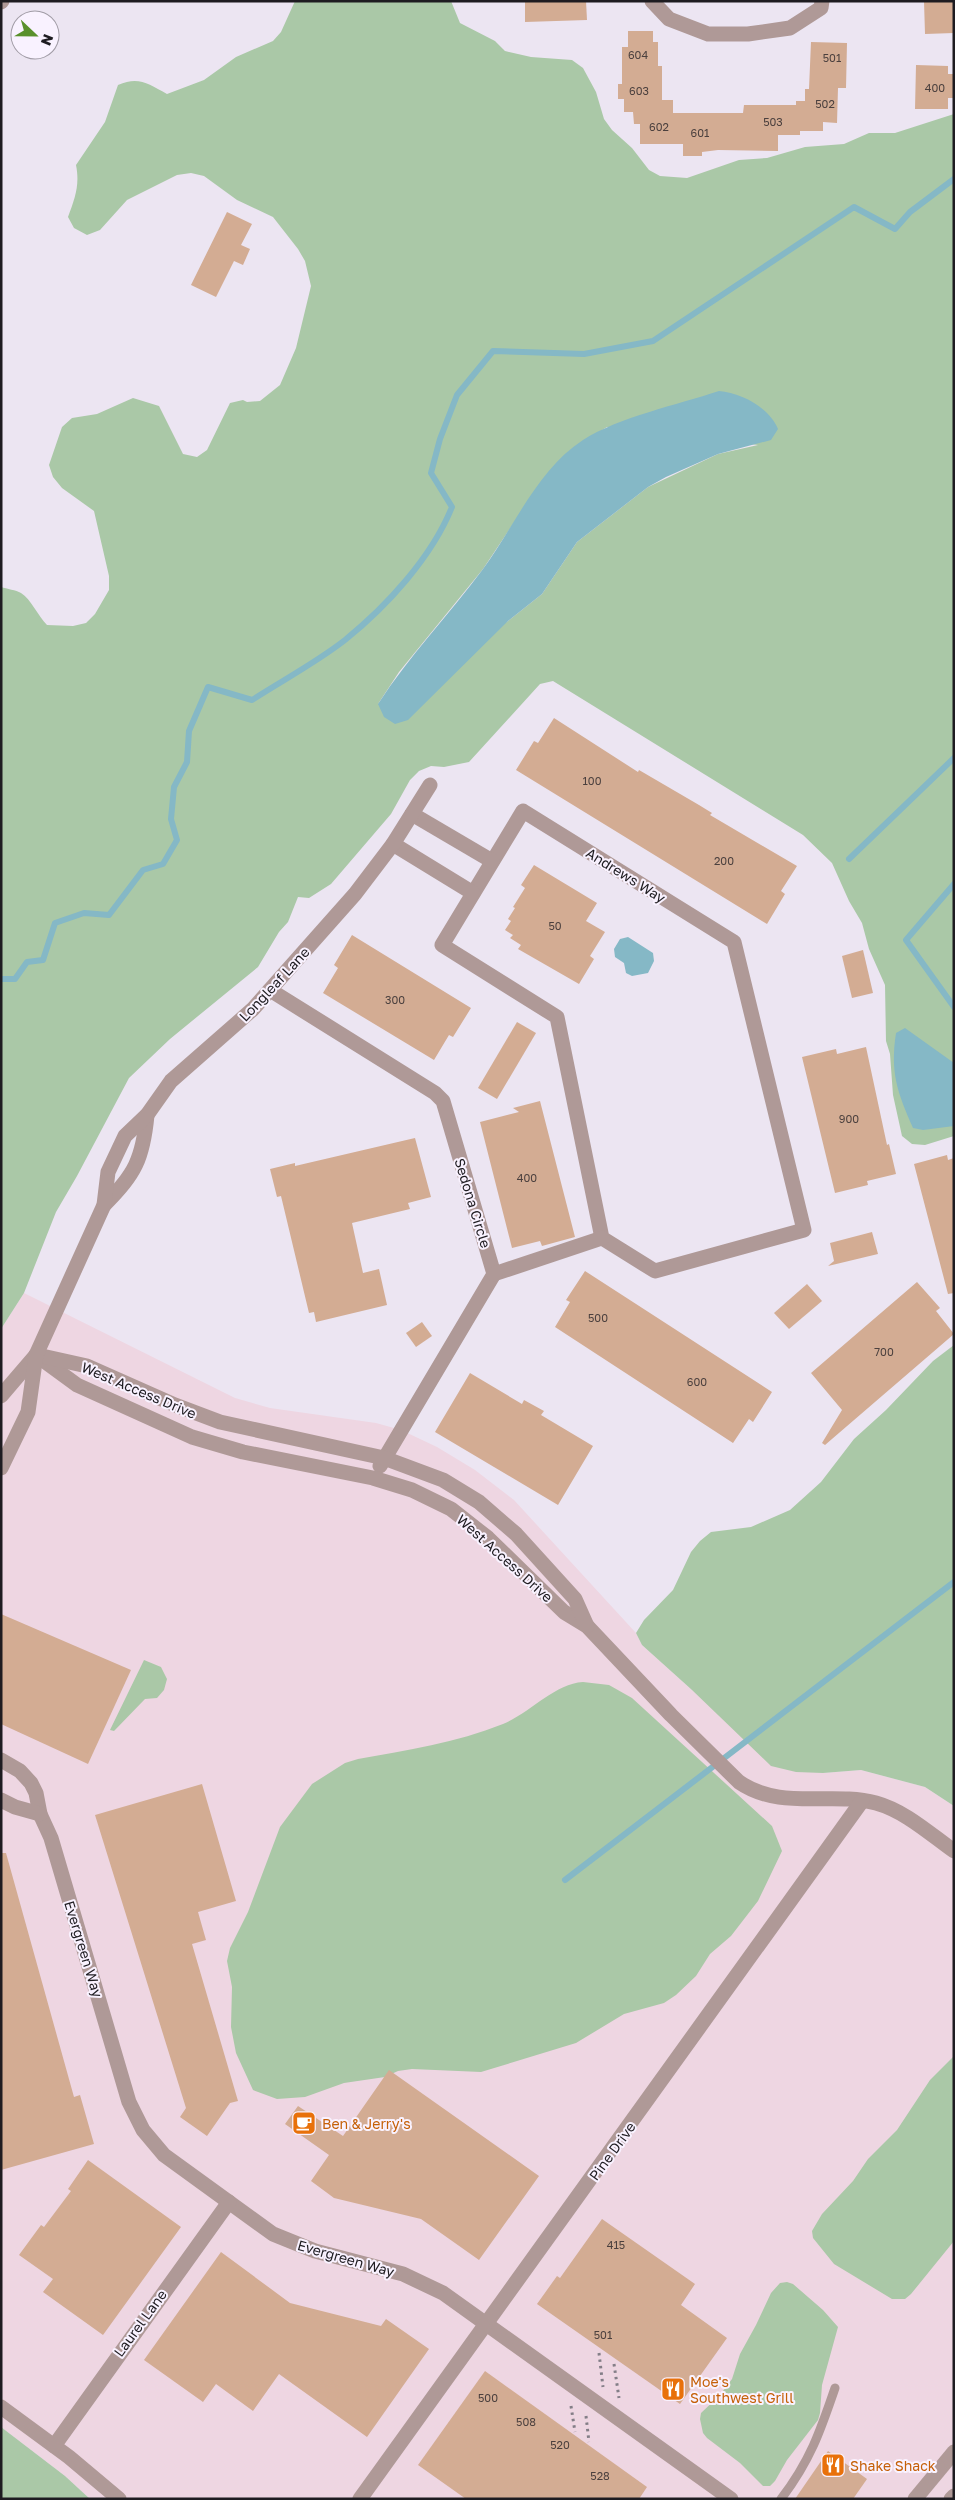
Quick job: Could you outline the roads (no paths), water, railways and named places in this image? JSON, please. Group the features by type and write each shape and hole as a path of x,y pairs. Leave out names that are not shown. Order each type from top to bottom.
{"street":[{"path":"652,1 669,19 708,34 748,34 790,28 821,8 822,1"},
{"name":"Longleaf Lane","path":"36,1355 104,1205 108,1172 125,1136 147,1115 171,1081 225,1036 270,990 355,894 393,844 430,785"},
{"name":"Andrews Way","path":"523,811 734,942 804,1230 655,1271 602,1238 558,1016 442,946 492,861 523,811"},
{"path":"412,814 492,861"},
{"path":"393,844 473,893"},
{"name":"Sedona Circle","path":"270,990 435,1093 443,1101 494,1274"},
{"name":"Longleaf Lane","path":"104,1205 126,1184 144,1146 147,1115"},
{"path":"373,1478 494,1274 602,1238"},
{"path":"1,1396 36,1355"},
{"path":"1,1468 28,1412 36,1355"},
{"name":"West Access Drive","path":"36,1355 87,1366 175,1405 220,1422 384,1458 443,1480 462,1490 493,1513 531,1550 575,1599 587,1626"},
{"name":"West Access Drive","path":"36,1355 77,1385 192,1437 243,1452 373,1478 426,1496 464,1518 488,1538 564,1612 587,1626 671,1715 734,1778 751,1790 772,1796 875,1803 899,1813 954,1851"},
{"name":"Evergreen Way","path":"1,1760 20,1771 31,1782 36,1793 40,1814 51,1838 129,2102 136,2118 153,2144 164,2155 273,2234 300,2246 390,2270 423,2282 486,2322 731,2499"},
{"path":"1,1800 15,1807 40,1814"},
{"name":"Pine Drive","path":"360,2499 486,2322 596,2175 862,1801"},
{"name":"Laurel Lane","path":"54,2446 229,2202"},
{"path":"1,2408 54,2446 119,2499"},
{"path":"915,2499 954,2452"},
{"path":"951,2499 954,2496"}],"lane":[{"path":"781,2499 801,2471 816,2444 835,2388"}],"water":[{"path":"719,391 745,398 768,414 778,429 771,440 718,454 648,487 577,542 542,594 508,621 408,720 395,724 384,717 378,704 390,686 483,569 540,482 567,452 597,432 631,418"},
{"path":"628,937 653,953 654,961 648,973 632,976 626,973 624,963 615,957 614,949 620,939"},
{"path":"905,1028 954,1063 954,1126 923,1130 913,1128 896,1082 894,1059 896,1033"}],"waterway":[{"path":"1,979 15,979 27,962 43,960 55,923 84,913 109,915 143,870 163,864 177,840 171,819 174,787 187,762 189,731 208,687 252,700 345,640 377,612 407,580 433,544 452,507 431,473 440,439 457,395 493,351 584,354 653,341 854,207 895,229 910,212 954,179"},
{"path":"849,859 954,758"},
{"path":"954,884 906,940 954,1007"},
{"path":"565,1880 954,1582"}],"place":[{"name":"Ben & Jerry's","path":"304,2123"},
{"name":"Moe's Southwest Grill","path":"673,2389"},
{"name":"Shake Shack","path":"833,2465"}]}
